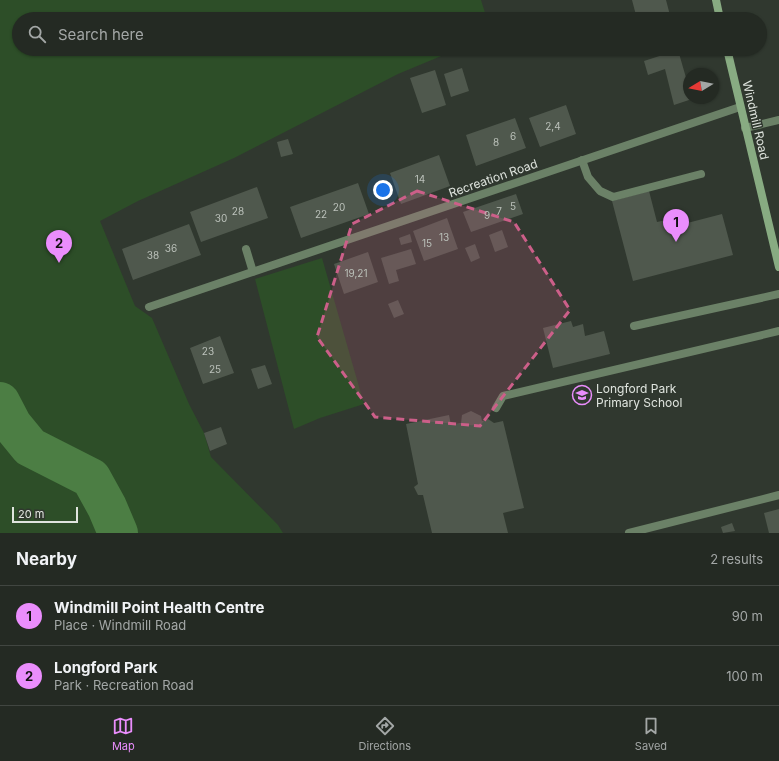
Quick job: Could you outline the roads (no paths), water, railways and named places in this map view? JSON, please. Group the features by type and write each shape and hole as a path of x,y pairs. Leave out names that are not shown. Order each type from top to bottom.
{"street":[{"path":"716,0 719,12"},
{"name":"Windmill Road","path":"729,56 745,128 776,242 779,267"},
{"name":"Recreation Road","path":"150,307 740,107"},
{"path":"745,128 779,120"},
{"path":"582,160 588,177 600,192 613,197 701,174"},
{"path":"246,249 253,272"},
{"path":"634,326 779,294"},
{"path":"496,408 503,396 779,331"},
{"path":"629,533 779,495"}],"waterway":[{"path":"0,402 12,425 30,447 91,478 107,507 118,533"}],"place":[{"name":"Windmill Point Health Centre","path":"676,242"},
{"name":"Longford Park","path":"59,263"},
{"name":"Longford Park Primary School","path":"582,395"}]}
